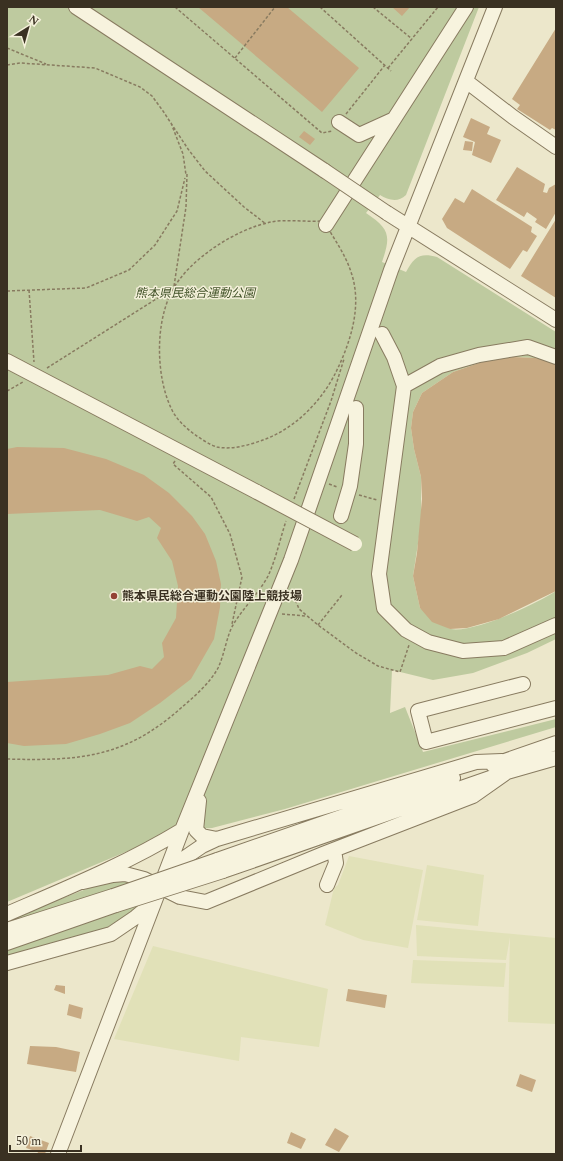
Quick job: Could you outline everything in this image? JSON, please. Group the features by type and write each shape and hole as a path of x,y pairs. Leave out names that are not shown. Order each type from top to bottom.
{"street":[{"path":"76,7 326,171 408,227 556,320"},
{"path":"326,225 392,120 466,7"},
{"path":"58,1154 166,870 291,560 391,270 495,7"},
{"path":"466,81 512,117 556,147"},
{"path":"339,122 359,135 392,120"},
{"path":"382,334 394,357 404,386 379,574 384,608 406,630 428,642 463,651 504,648 556,625"},
{"path":"404,386 440,366 479,355 528,347 556,357"},
{"path":"7,361 355,544"},
{"path":"341,516 348,492 356,444 356,408"},
{"path":"523,684 418,711 426,742 556,708"},
{"path":"7,943 114,901 505,767 556,743"},
{"path":"166,870 202,846 217,839 476,762 505,767 556,758"},
{"path":"83,882 113,875 125,874 144,879 158,894 206,902 473,796 505,767"},
{"path":"201,783 196,830 202,836 217,839"},
{"path":"7,914 83,882 151,849 182,830"},
{"path":"327,885 336,863 334,850"},
{"path":"7,963 111,934 136,917 158,894"},
{"path":"7,930 114,901"}],"path":[{"path":"175,7 322,133 332,131 385,65"},
{"path":"235,58 275,7"},
{"path":"320,7 391,71"},
{"path":"373,7 412,39"},
{"path":"388,68 438,7"},
{"path":"7,48 48,65"},
{"path":"7,65 20,63 95,68 140,87 152,96 205,171 244,207 266,224"},
{"path":"7,391 35,376 174,288 186,207 186,174 183,154 169,120"},
{"path":"7,291 86,288 129,270 155,245 177,211 186,174"},
{"path":"293,502 331,401 345,355 352,332 356,301 351,272 326,225 321,222 272,222 241,232 212,249 186,271 171,293 163,315 160,346 161,368 166,394 172,410 181,423 199,438 216,447 234,447 254,443 275,436 296,422 319,401 345,355"},
{"path":"30,290 35,376"},
{"path":"7,759 48,760 86,757 111,752 138,740 172,716 204,685 218,668 232,626 242,577 230,534 211,497 173,464 179,451"},
{"path":"348,492 388,503"},
{"path":"232,626 268,576 288,517"},
{"path":"291,589 299,609 306,616 356,653 378,666 400,672 411,642"},
{"path":"318,625 342,595"},
{"path":"278,614 306,616"}],"green space":[{"name":"熊本県民総合運動公園","path":"7,7 479,7 406,195 403,198 393,200 380,195 366,213 380,224 386,234 387,246 382,262 406,272 418,257 426,255 437,257 556,332 556,362 535,358 513,357 482,362 453,372 422,393 413,412 411,428 414,449 421,477 421,524 413,576 420,608 448,628 461,629 474,627 520,610 556,591 556,639 527,653 473,673 433,680 392,670 390,713 405,707 423,752 556,719 556,727 285,809 212,828 180,829 7,902"},
{"path":"349,856 423,870 408,948 363,940 325,925 334,888 338,885"},
{"path":"427,865 484,875 478,926 417,920"},
{"path":"112,879 138,880 7,925 7,920"},
{"path":"138,905 127,916 100,931 7,957 7,949"},
{"path":"416,925 556,938 556,1024 508,1022 510,937 506,960 417,956"},
{"path":"153,946 328,989 319,1047 241,1037 239,1061 114,1039"},
{"path":"413,960 506,963 504,987 411,983"}],"building":[{"path":"198,7 287,7 359,68 322,112"},
{"path":"392,7 410,7 402,16"},
{"path":"556,28 556,130 552,128 550,130 517,109 520,105 512,99"},
{"path":"471,118 490,127 487,134 501,140 491,163 472,155 475,142 463,137"},
{"path":"304,131 315,139 310,145 299,137"},
{"path":"465,141 473,142 472,151 463,150"},
{"path":"517,167 545,184 543,192 547,193 549,188 556,184 556,212 546,229 535,222 537,219 527,212 524,217 496,200"},
{"path":"472,189 532,227 531,232 537,236 527,252 523,250 510,269 447,228 442,219 455,198 464,203"},
{"path":"556,219 556,298 521,276"},
{"path":"513,357 535,358 556,362 556,591 499,619 467,628 450,629 432,622 420,608 413,576 417,553 422,499 421,477 414,449 411,428 413,412 422,393 453,372 482,362"},
{"path":"17,447 64,448 106,459 144,475 169,493 192,516 205,534 216,561 221,584 220,607 214,639 191,679 160,703 130,723 66,744 24,746 7,743 7,682 108,675 140,666 152,669 164,657 162,643 176,618 178,586 172,561 157,538 161,528 149,517 137,521 100,510 7,514 7,449"},
{"path":"56,985 65,986 65,994 54,990"},
{"path":"348,989 387,995 385,1008 346,1001"},
{"path":"69,1004 83,1008 81,1019 67,1015"},
{"path":"30,1046 56,1047 80,1052 76,1072 27,1064"},
{"path":"520,1074 536,1080 532,1092 516,1086"},
{"path":"335,1128 349,1136 339,1152 325,1145"},
{"path":"291,1132 306,1139 301,1149 287,1143"},
{"path":"30,1136 49,1143 45,1154 37,1154 38,1152 26,1148"}],"place":[{"name":"熊本県民総合運動公園陸上競技場","path":"114,596"}]}
